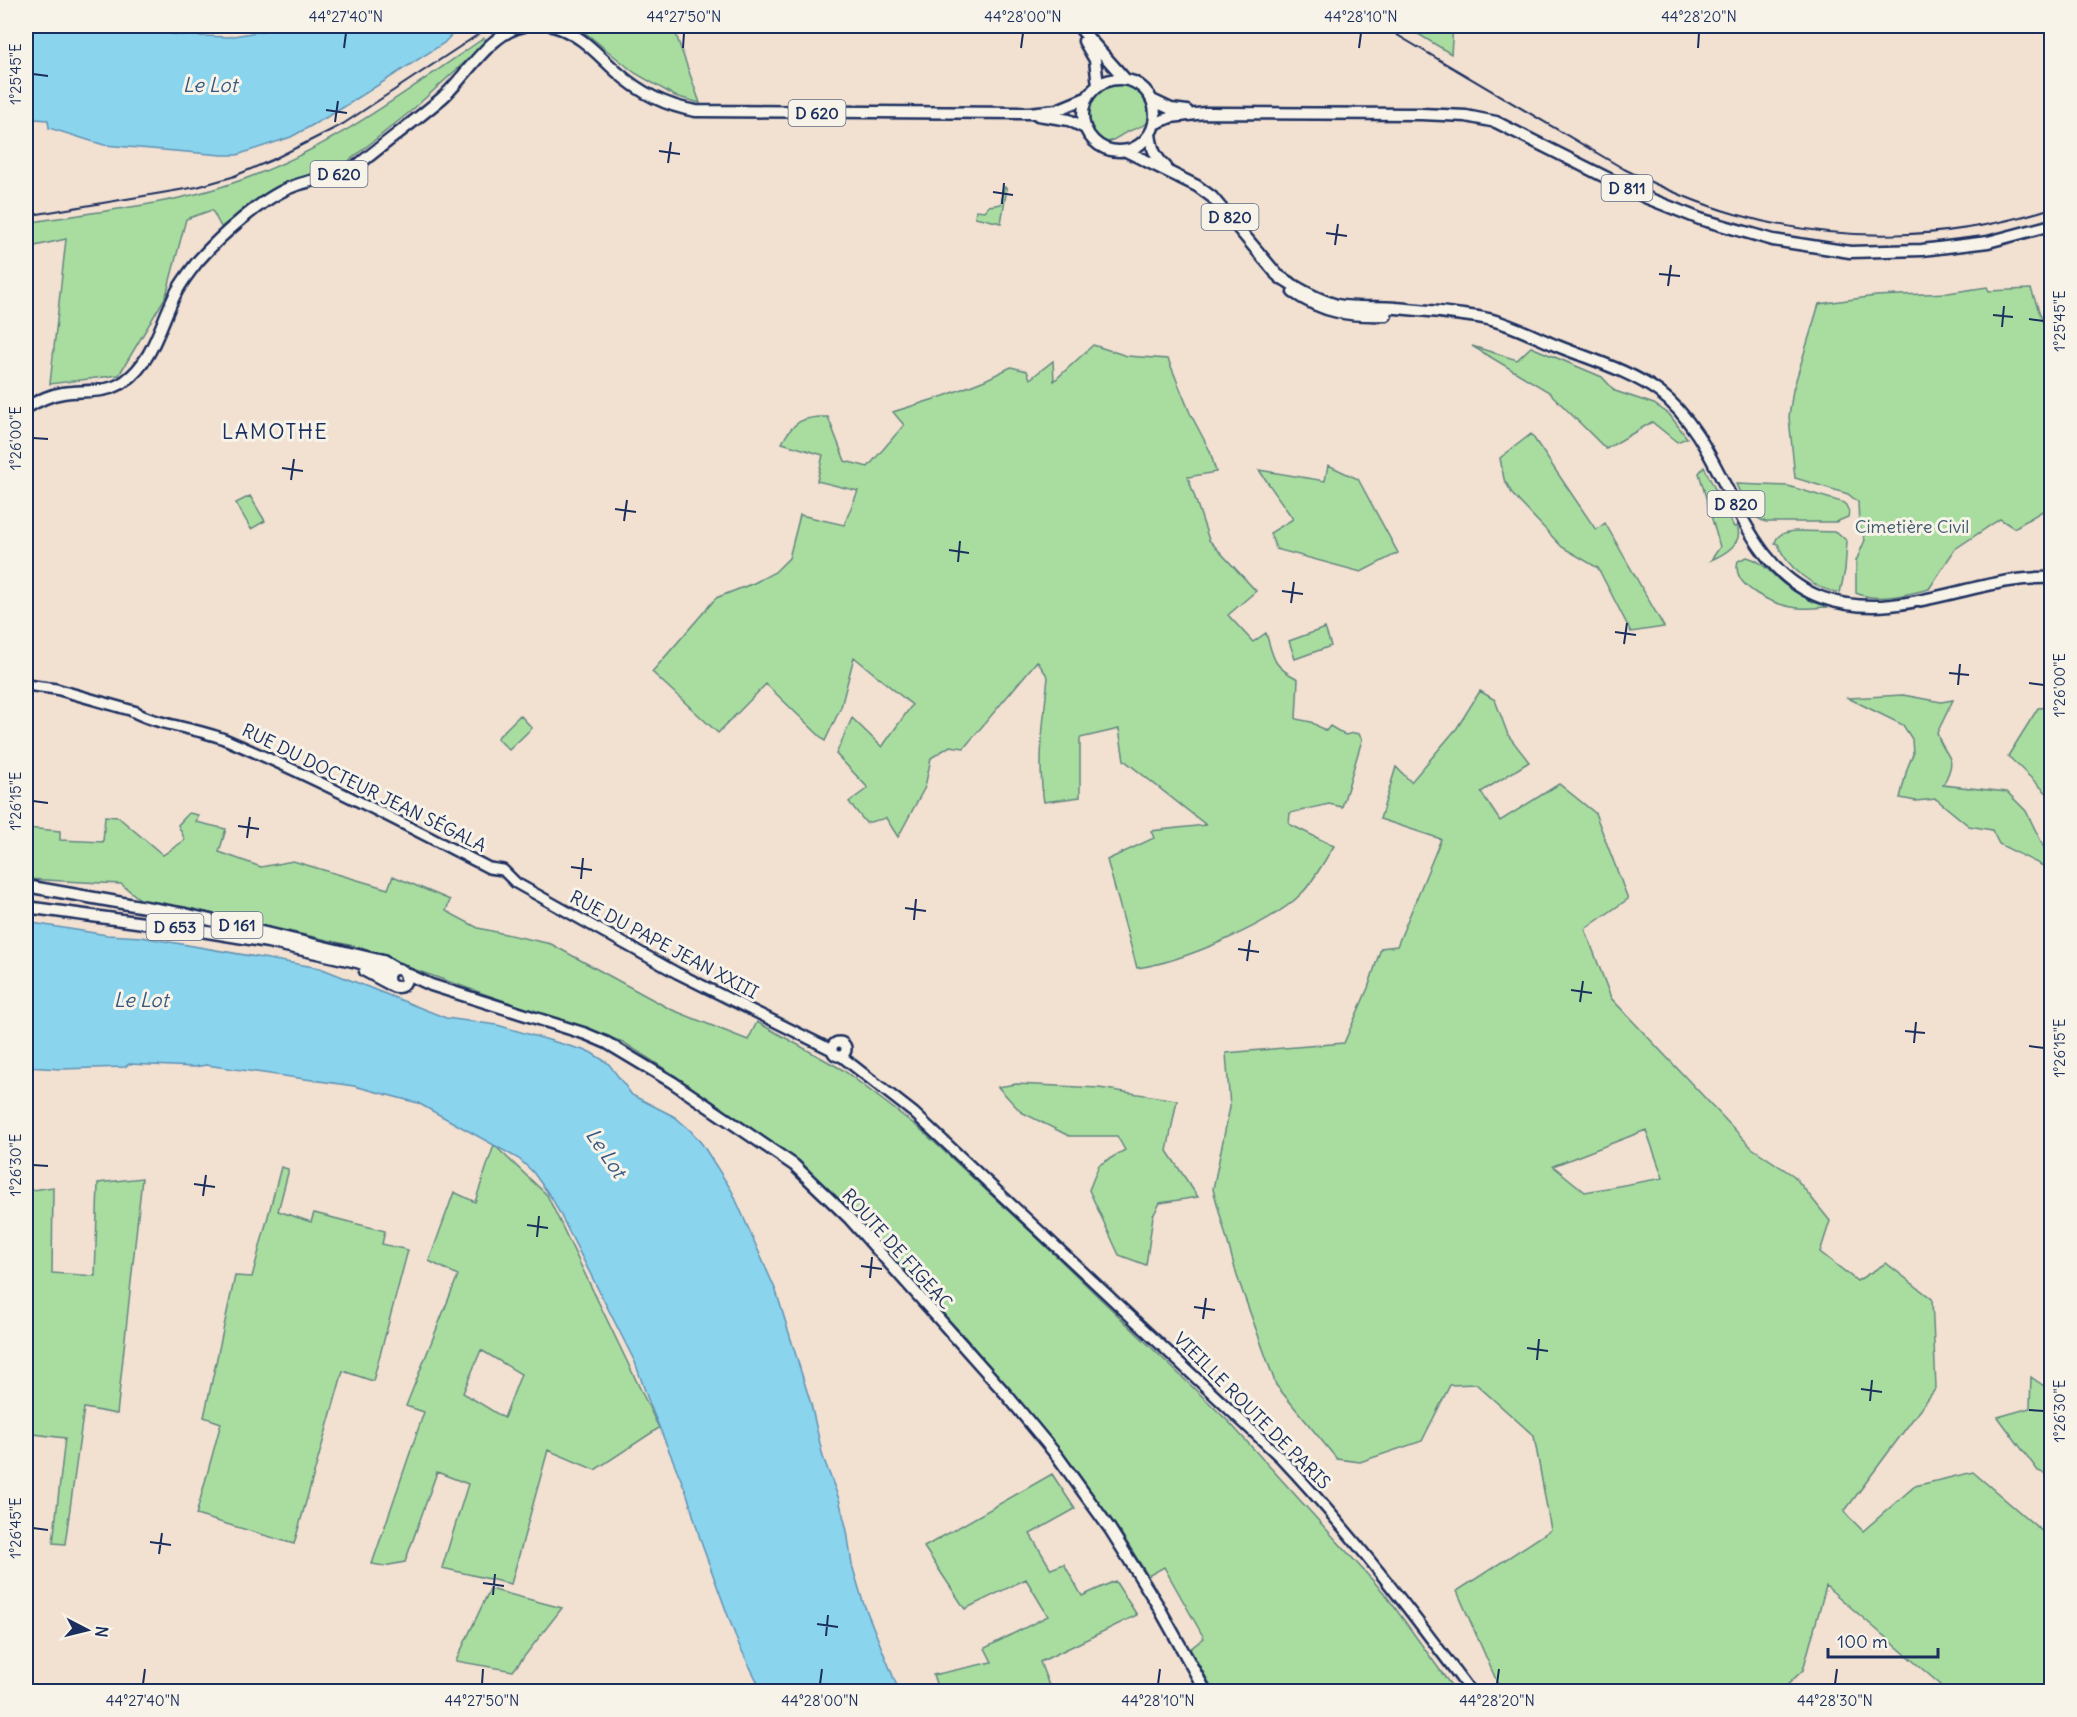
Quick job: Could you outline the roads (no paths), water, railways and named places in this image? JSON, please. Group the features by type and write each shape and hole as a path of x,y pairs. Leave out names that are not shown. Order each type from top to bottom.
{"main road":[{"name":"D 620","path":"26,408 39,399 90,392 125,381 139,367 150,350 177,291 209,248 263,202 284,190 344,173 358,165 442,97 496,40 508,31 524,26"},
{"name":"D 620","path":"553,26 567,30 587,42 618,73 642,90 681,109 723,112 1029,113 1057,110 1086,98"},
{"path":"1076,26 1125,79 1142,87 1152,100 1155,112 1152,129 1136,148 1126,151 1109,150 1099,146 1090,138 1085,128 1083,109 1086,98 1098,85 1116,79 1125,79"},
{"path":"1076,26 1095,60 1098,85"},
{"name":"D 811","path":"1152,100 1171,109 1205,113 1421,114 1476,117 1496,122 1645,197 1700,219 1773,240 1850,252 1942,248 1988,242 2052,225"},
{"name":"D 620","path":"1029,113 1069,120 1085,128"},
{"name":"D 811","path":"1152,129 1171,117 1205,113"},
{"name":"D 820","path":"1152,129 1152,149 1173,174"},
{"name":"D 820","path":"1126,151 1197,186 1212,197 1276,274 1291,290 1310,303 1327,310 1359,315 1420,311 1482,317 1634,377 1658,391 1688,421 1710,453 1760,547 1783,574 1804,590 1821,598 1842,604 1876,607 1900,604 2005,581 2052,578"},
{"name":"D 161","path":"26,886 241,926 383,961 398,974"},
{"name":"D 653","path":"26,907 268,942 359,968 391,985 388,979 398,974"},
{"name":"D 653","path":"322,956 357,962 398,974"},
{"name":"ROUTE DE FIGEAC","path":"398,974 586,1034 607,1043 672,1082 794,1165 849,1218 1006,1394 1058,1458 1110,1529 1206,1692"}],"street":[{"name":"RUE DU DOCTEUR JEAN SÉGALA","path":"26,685 56,689 132,711 148,720 176,725 221,738 328,785 489,868 503,870"},
{"name":"RUE DU PAPE JEAN XXIII","path":"503,870 516,884 658,963 814,1042 833,1047 834,1054 843,1053 864,1074 914,1113 1010,1201"},
{"name":"VIEILLE ROUTE DE PARIS","path":"1010,1201 1313,1491 1425,1630 1471,1692"}],"water":[{"name":"Le Lot","path":"26,26 134,26 177,35 228,37 278,26 460,26 444,43 336,112 291,137 237,155 222,155 104,145 49,128 48,120 35,119 35,116 26,115"},
{"name":"Le Lot","path":"26,922 107,935 141,937 320,968 446,1018 497,1025 590,1052 608,1063 632,1095 675,1117 691,1131 732,1191 776,1291 811,1404 823,1457 839,1499 852,1565 863,1602 899,1691 762,1691 738,1643 701,1542 687,1494 650,1405 635,1362 553,1200 533,1172 519,1159 418,1103 354,1086 206,1065 194,1067 129,1064 125,1067 61,1069 26,1067"}],"railway":[{"path":"26,216 197,187 232,177 272,160 343,124 491,26"},
{"path":"1382,26 1624,169 1678,194 1735,214 1774,224 1814,230 1894,235 1973,227 2052,208"}],"district":[{"name":"LAMOTHE","path":"275,432"}],"park label":[{"name":"Cimetière Civil","path":"1912,527"}]}
